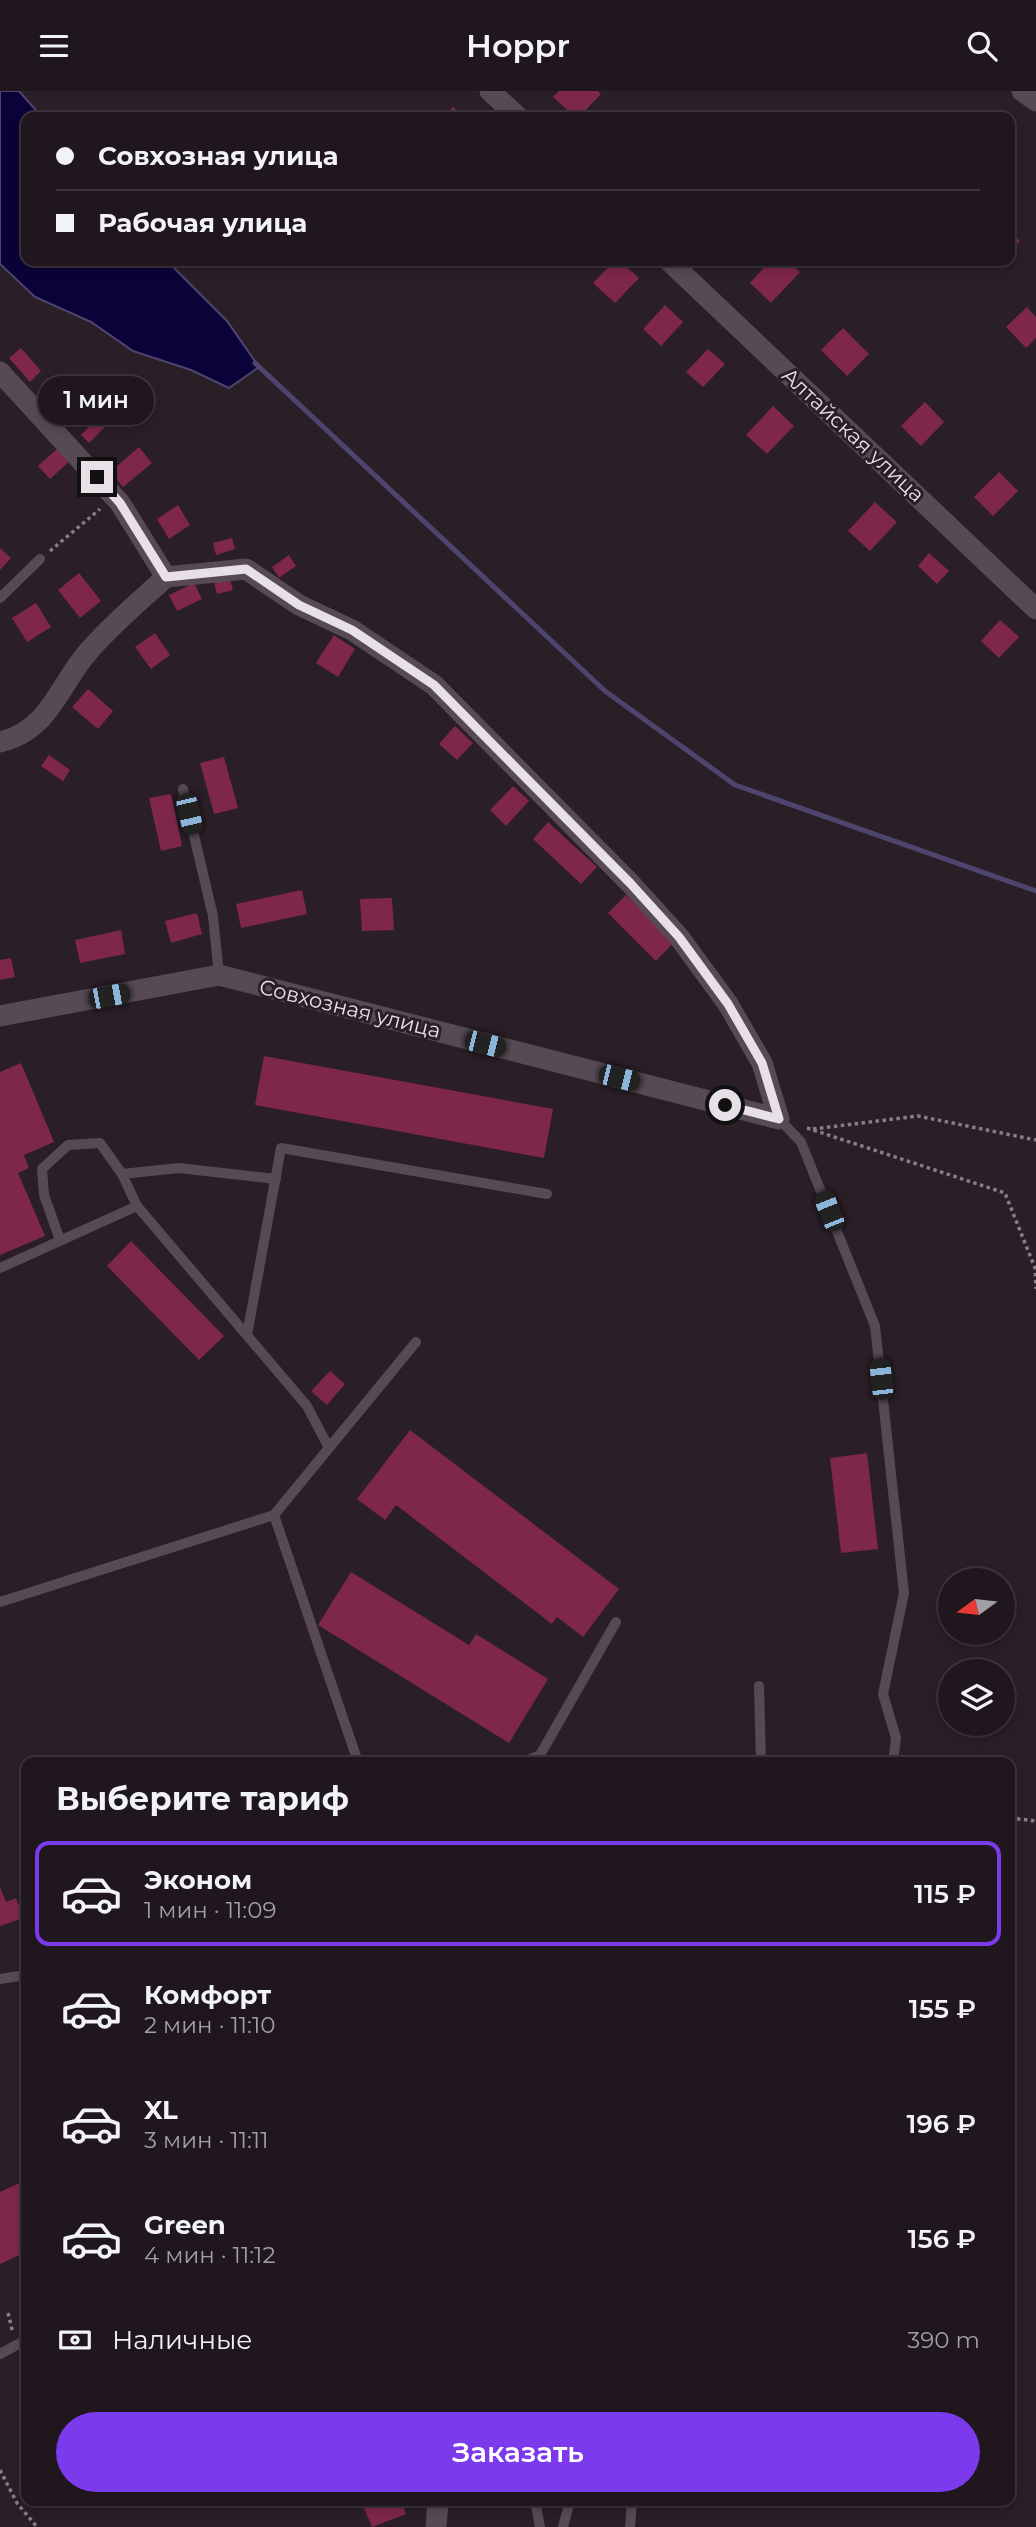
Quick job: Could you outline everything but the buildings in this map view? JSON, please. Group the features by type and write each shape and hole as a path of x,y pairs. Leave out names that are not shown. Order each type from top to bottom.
{"street":[{"path":"490,91 513,112"},
{"path":"1022,91 1036,101"},
{"name":"Алтайская улица","path":"674,266 1036,609"},
{"path":"0,372 114,497 166,577"},
{"path":"0,742 19,738 50,708 87,652 166,577 246,569 299,605 352,630 434,685 630,883 679,937 728,1004 762,1063 779,1119"},
{"name":"Совхозная улица","path":"0,1016 219,975 779,1119"},
{"path":"436,2527 438,2506"}],"lane":[{"path":"0,598 40,559"},
{"path":"183,789 213,916 219,975"},
{"path":"779,1119 801,1142 876,1326 904,1593 883,1694 897,1738 894,1757"},
{"path":"60,1240 44,1195 42,1169 68,1145 100,1143 122,1174 137,1206 307,1406 329,1448"},
{"path":"247,1335 282,1148 547,1194"},
{"path":"122,1174 178,1168 276,1179"},
{"path":"0,1268 137,1206"},
{"path":"0,1602 274,1515 416,1342"},
{"path":"274,1515 356,1757"},
{"path":"535,1757 540,1755 615,1622"},
{"path":"759,1686 761,1757"},
{"path":"0,1979 21,1976"},
{"path":"0,2354 21,2343"},
{"path":"536,2506 540,2527"},
{"path":"563,2527 569,2506"},
{"path":"630,2527 632,2506"}],"path":[{"path":"40,559 114,497"},
{"path":"811,1129 918,1116 1036,1140"},
{"path":"779,1119 1005,1193 1035,1268 1036,1289"},
{"path":"1015,1819 1036,1821"},
{"path":"0,2470 17,2503 37,2527"}],"shaded area":[{"path":"0,91 19,91 38,112 21,112 21,266 172,266 227,321 259,367 229,388 191,370 133,351 91,322 35,297 0,264"}],"waterway":[{"path":"255,363 605,691 735,785 1036,891"}],"route":[{"path":"97,477 120,503 166,577 246,569 299,605 352,630 434,685 630,883 679,937 728,1004 762,1063 779,1119 725,1105"}]}
